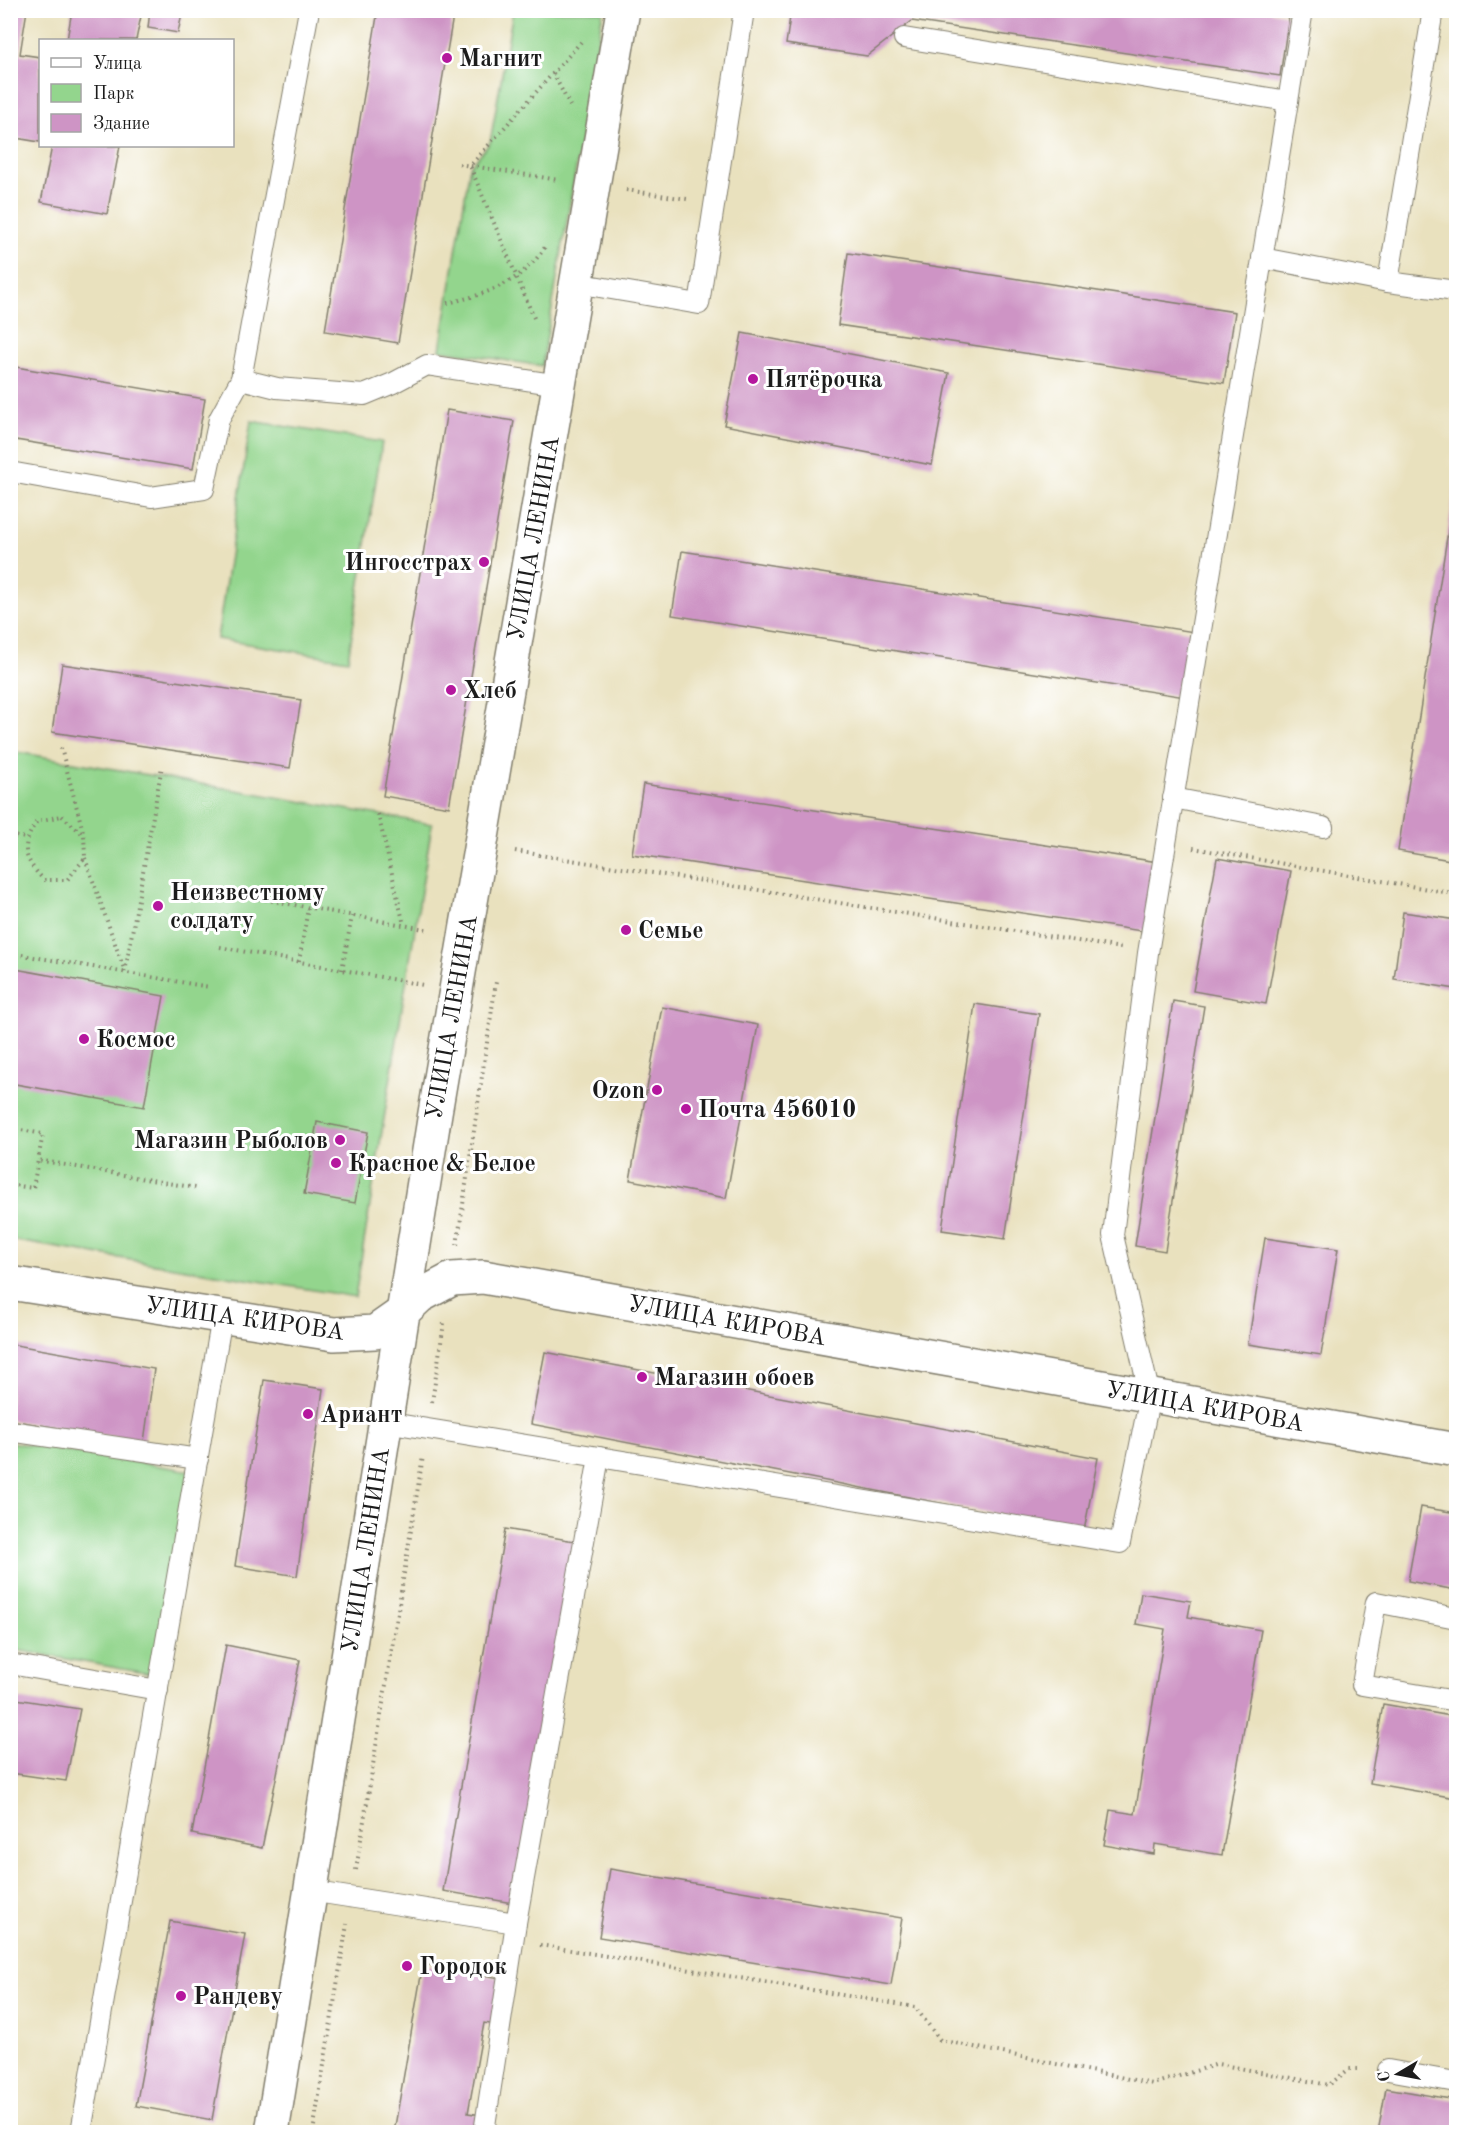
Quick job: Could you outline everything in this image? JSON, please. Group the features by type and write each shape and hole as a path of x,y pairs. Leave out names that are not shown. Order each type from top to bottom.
{"street":[{"name":"УЛИЦА ЛЕНИНА","path":"272,2133 402,1313 623,10"},
{"name":"УЛИЦА КИРОВА","path":"10,1283 334,1334 375,1332 402,1313 420,1296 452,1279 495,1279 1456,1450"}],"lane":[{"path":"10,472 151,497 204,489 219,419 241,379 309,10"},
{"path":"576,283 699,304 744,10"},
{"path":"385,1422 1120,1543 1150,1396 1113,1235 1148,953 1303,10"},
{"path":"1388,282 1433,10"},
{"path":"904,38 1288,101"},
{"path":"1262,258 1388,282 1456,291"},
{"path":"241,379 277,388 364,395 427,365 559,385"},
{"path":"1173,798 1323,826"},
{"path":"81,2133 222,1317"},
{"path":"10,1431 198,1459"},
{"path":"484,2133 514,1932 599,1457"},
{"path":"1456,1618 1376,1602 1362,1685 1456,1701"},
{"path":"10,1664 158,1690"},
{"path":"310,1891 514,1932"},
{"path":"1388,2070 1456,2082"}],"path":[{"path":"538,327 470,166 588,34"},
{"path":"447,303 480,296 518,278 548,243"},
{"path":"61,748 84,836 86,858 125,972"},
{"path":"125,972 162,766"},
{"path":"378,814 404,925"},
{"path":"84,836 62,816 37,821 26,838 28,863 44,880 67,880 86,858"},
{"path":"10,835 26,838"},
{"path":"1166,843 1456,894"},
{"path":"515,851 1148,953"},
{"path":"230,893 432,931"},
{"path":"299,962 308,908"},
{"path":"342,970 352,916"},
{"path":"220,947 432,987"},
{"path":"10,953 210,987"},
{"path":"10,1128 44,1134 33,1188 10,1185"},
{"path":"38,1160 196,1188"},
{"path":"431,1407 452,1279"},
{"path":"355,1875 423,1454"},
{"path":"313,2133 347,1922"},
{"path":"514,1932 915,2007 940,2040 1153,2084 1218,2064 1329,2085 1349,2069 1388,2070"}],"green space":[{"path":"513,11 603,11 542,366 440,350 470,166 490,143"},
{"path":"251,421 382,442 348,660 217,639"},
{"path":"10,751 432,824 355,1297 11,1240"},
{"path":"10,1442 192,1471 156,1675 11,1649"}],"building":[{"path":"10,10 27,10 20,54 39,57 39,142 10,137 10,85 14,66 10,65"},
{"path":"72,10 108,10 141,16 136,39 67,39"},
{"path":"150,10 182,14 178,33 148,28"},
{"path":"378,10 454,10 398,343 325,331"},
{"path":"791,10 1262,10 1289,15 1280,76 912,21 867,56 786,44"},
{"path":"52,147 120,147 107,214 41,202"},
{"path":"848,253 1235,312 1224,383 838,325"},
{"path":"742,333 949,373 932,465 724,425"},
{"path":"10,366 205,399 193,469 10,439"},
{"path":"447,410 514,421 449,807 383,796"},
{"path":"1456,486 1456,861 1398,851"},
{"path":"682,551 1201,633 1191,698 672,615"},
{"path":"62,664 301,700 290,768 52,732"},
{"path":"643,784 1158,862 1148,932 632,854"},
{"path":"1217,858 1291,871 1266,1004 1193,991"},
{"path":"1403,912 1456,920 1456,989 1394,979"},
{"name":"Космос","path":"10,968 164,996 144,1107 10,1083"},
{"path":"1173,1001 1204,1006 1165,1251 1135,1246"},
{"path":"975,1004 1039,1014 1005,1239 942,1230"},
{"path":"662,1007 758,1025 726,1198 630,1180"},
{"name":"Красное & Белое","path":"317,1122 368,1132 355,1203 304,1194"},
{"path":"1265,1238 1338,1249 1321,1355 1248,1344"},
{"path":"10,1344 154,1369 144,1442 10,1420"},
{"path":"545,1352 1098,1458 1084,1531 531,1424"},
{"path":"264,1380 323,1389 297,1576 235,1566"},
{"path":"1421,1507 1456,1513 1456,1590 1408,1581"},
{"path":"505,1529 580,1542 518,1904 443,1891"},
{"path":"1141,1593 1191,1601 1188,1617 1261,1630 1222,1855 1155,1844 1154,1854 1104,1845 1110,1810 1135,1814 1165,1629 1136,1624"},
{"path":"226,1645 300,1660 262,1848 192,1834"},
{"path":"10,1698 80,1709 66,1781 10,1773"},
{"path":"1383,1704 1456,1717 1456,1798 1370,1783"},
{"path":"610,1869 902,1918 891,1985 599,1937"},
{"path":"170,1921 245,1934 212,2120 136,2106"},
{"path":"423,1964 506,1979 497,2025 484,2023 468,2113 482,2115 479,2132 394,2132"},
{"path":"1386,2088 1456,2100 1456,2132 1378,2132"}],"place":[{"name":"Магнит","path":"447,58"},
{"name":"Пятёрочка","path":"753,379"},
{"name":"Ингосстрах","path":"484,562"},
{"name":"Хлеб","path":"451,690"},
{"name":"Неизвестному солдату","path":"158,906"},
{"name":"Семье","path":"626,930"},
{"name":"Космос","path":"84,1039"},
{"name":"Ozon","path":"657,1090"},
{"name":"Почта 456010","path":"686,1109"},
{"name":"Магазин Рыболов","path":"340,1140"},
{"name":"Красное & Белое","path":"336,1163"},
{"name":"Магазин обоев","path":"642,1377"},
{"name":"Ариант","path":"308,1414"},
{"name":"Городок","path":"407,1966"},
{"name":"Рандеву","path":"181,1996"}]}
